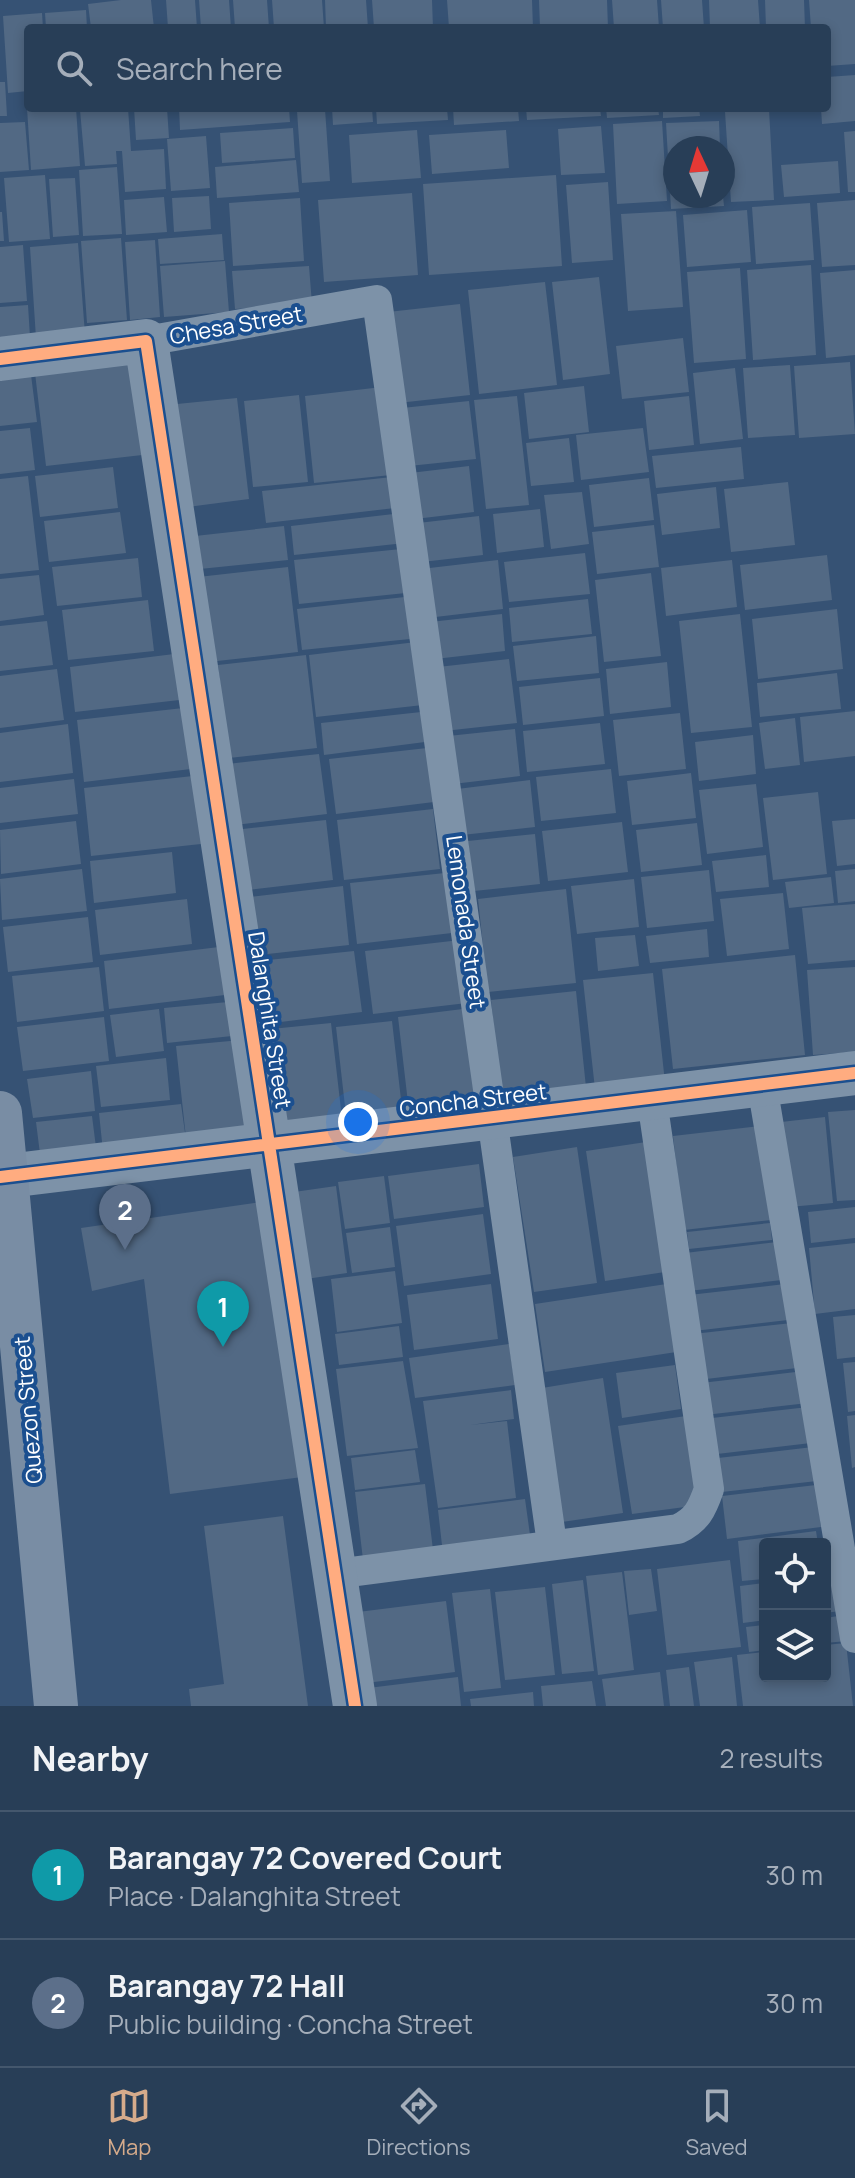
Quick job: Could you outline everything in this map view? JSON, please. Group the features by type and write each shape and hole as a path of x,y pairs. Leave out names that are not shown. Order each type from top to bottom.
{"street":[{"name":"Chesa Street","path":"0,359 146,341"},
{"name":"Dalanghita Street","path":"146,341 355,1706"},
{"name":"Concha Street","path":"3,1177 855,1073"},
{"name":"Quezon Street","path":"0,1113 3,1177 56,1706"}],"lane":[{"name":"Chesa Street","path":"146,341 377,300"},
{"name":"Lemonada Street","path":"377,300 552,1544"},
{"path":"762,1085 855,1638"},
{"path":"335,1574 678,1529 694,1522 709,1489 652,1100"}],"building":[{"path":"151,0 154,24 90,24 88,4"},
{"path":"166,0 195,0 197,24 168,24"},
{"path":"199,0 229,0 231,24 201,24"},
{"path":"233,0 267,0 269,24 235,24"},
{"path":"272,0 322,0 324,24 274,24"},
{"path":"325,0 366,0 368,24 326,24"},
{"path":"372,0 432,0 433,24 374,24"},
{"path":"447,0 532,0 533,24 449,24"},
{"path":"539,0 607,0 608,24 540,24"},
{"path":"612,0 657,0 659,24 614,24"},
{"path":"661,0 702,0 704,24 663,24"},
{"path":"709,0 758,0 760,24 710,24"},
{"path":"765,0 804,0 805,24 766,24"},
{"path":"809,0 855,0 855,64 831,66 831,24 811,24"},
{"path":"86,10 87,24 46,24 45,13"},
{"path":"42,13 43,24 24,24 24,91 8,93 3,16"},
{"path":"855,75 855,121 822,124 821,112 831,112 831,77"},
{"path":"0,82 5,82 7,116 0,116"},
{"path":"27,112 76,112 80,166 31,170"},
{"path":"80,112 128,112 131,151 164,149 166,189 125,192 122,151 116,151 117,164 85,166"},
{"path":"134,112 167,112 169,138 136,140"},
{"path":"179,112 289,112 290,122 180,130"},
{"path":"297,112 325,112 330,181 302,183"},
{"path":"332,112 372,112 373,122 333,125"},
{"path":"376,112 447,112 448,120 377,124"},
{"path":"453,112 518,112 519,121 454,125"},
{"path":"526,112 600,112 601,116 527,120"},
{"path":"606,112 659,112 659,115 607,118"},
{"path":"663,112 700,112 700,116 663,118"},
{"path":"725,112 769,112 774,200 735,202 735,136 727,136"},
{"path":"662,121 663,201 617,204 613,124"},
{"path":"719,121 720,136 667,136 666,123"},
{"path":"25,122 29,170 0,172 0,123"},
{"path":"601,126 605,173 561,175 558,129"},
{"path":"293,128 295,158 222,163 220,133"},
{"path":"417,130 421,178 352,183 349,135"},
{"path":"506,130 509,168 432,174 429,135"},
{"path":"855,131 855,192 848,192 844,132"},
{"path":"206,136 210,188 171,191 167,139"},
{"path":"296,160 299,192 217,198 215,167"},
{"path":"838,161 840,193 784,197 781,165"},
{"path":"117,167 122,234 83,236 79,170"},
{"path":"45,175 50,239 9,242 4,178"},
{"path":"556,175 562,266 429,275 423,184"},
{"path":"75,178 79,235 53,237 49,179"},
{"path":"608,182 613,260 572,263 566,185"},
{"path":"412,193 418,275 324,282 318,200"},
{"path":"209,196 211,229 174,232 172,198"},
{"path":"164,197 167,232 126,235 124,200"},
{"path":"300,198 304,261 233,266 229,203"},
{"path":"855,200 855,265 822,267 817,203"},
{"path":"810,203 814,260 756,264 752,207"},
{"path":"747,210 751,262 687,267 683,215"},
{"path":"676,211 683,307 628,311 621,214"},
{"path":"2,212 4,241 0,241"},
{"path":"222,234 224,260 160,264 158,239"},
{"path":"121,238 127,320 87,323 81,241"},
{"path":"155,240 160,317 130,320 125,242"},
{"path":"78,243 85,334 36,338 30,247"},
{"path":"23,245 27,301 0,303 0,247"},
{"path":"225,261 229,312 164,317 160,266"},
{"path":"811,265 816,355 753,360 747,270"},
{"path":"309,266 312,304 235,309 232,271"},
{"path":"740,268 746,359 694,363 687,272"},
{"path":"855,270 855,355 826,358 820,273"},
{"path":"599,277 610,374 563,380 552,282"},
{"path":"545,282 557,385 479,394 468,290"},
{"path":"460,304 470,395 398,403 388,312"},
{"path":"28,305 31,353 0,355 0,307"},
{"path":"683,338 689,392 622,399 616,346"},
{"path":"140,360 151,454 46,466 35,373"},
{"path":"850,362 855,434 799,438 794,366"},
{"path":"790,365 795,435 748,438 743,368"},
{"path":"30,367 37,422 0,426 0,370"},
{"path":"735,368 743,439 700,444 693,373"},
{"path":"584,386 589,432 529,439 524,393"},
{"path":"382,387 391,475 314,483 305,396"},
{"path":"299,395 308,482 253,487 244,401"},
{"path":"517,396 529,505 486,509 474,400"},
{"path":"689,396 694,445 649,450 644,401"},
{"path":"237,398 249,499 180,508 167,405"},
{"path":"469,401 476,459 409,466 402,408"},
{"path":"30,428 35,470 0,474 0,431"},
{"path":"643,428 649,472 581,480 576,435"},
{"path":"569,438 574,482 531,486 526,443"},
{"path":"741,447 744,479 656,488 652,456"},
{"path":"469,466 474,512 415,519 410,473"},
{"path":"113,467 118,508 40,517 35,476"},
{"path":"28,476 39,570 0,574 0,479"},
{"path":"392,477 395,508 266,523 262,491"},
{"path":"649,478 654,520 594,527 589,485"},
{"path":"788,482 795,545 731,552 724,489"},
{"path":"716,487 720,528 662,535 657,494"},
{"path":"582,492 589,544 551,549 544,495"},
{"path":"540,509 544,547 497,553 493,514"},
{"path":"120,512 126,553 49,562 44,521"},
{"path":"402,513 405,543 294,555 291,526"},
{"path":"479,516 483,555 422,562 418,523"},
{"path":"654,525 659,567 597,574 592,532"},
{"path":"284,526 288,560 190,570 186,537"},
{"path":"401,549 406,593 299,604 294,560"},
{"path":"585,553 590,594 509,602 504,562"},
{"path":"827,555 832,600 745,610 740,565"},
{"path":"138,558 142,597 57,606 52,567"},
{"path":"498,560 503,609 427,618 421,569"},
{"path":"732,560 737,607 666,616 661,568"},
{"path":"288,567 298,652 208,662 198,577"},
{"path":"651,573 661,656 604,662 595,580"},
{"path":"39,575 44,615 0,621 0,579"},
{"path":"405,597 410,639 302,650 297,609"},
{"path":"588,599 592,634 512,642 509,608"},
{"path":"148,600 154,651 68,660 62,610"},
{"path":"837,609 843,669 758,679 752,619"},
{"path":"502,614 505,651 435,659 430,622"},
{"path":"740,614 752,727 691,733 679,621"},
{"path":"47,621 53,665 0,671 0,626"},
{"path":"596,636 599,673 517,681 513,646"},
{"path":"416,642 423,705 316,717 309,655"},
{"path":"182,653 188,699 75,712 70,667"},
{"path":"306,655 317,748 229,758 218,665"},
{"path":"509,659 517,723 444,731 438,667"},
{"path":"667,662 671,707 610,714 606,669"},
{"path":"57,669 64,720 0,728 0,676"},
{"path":"837,673 841,709 760,717 757,683"},
{"path":"600,678 604,716 523,725 519,687"},
{"path":"192,707 199,768 84,782 77,720"},
{"path":"855,711 855,756 804,762 800,717"},
{"path":"421,712 425,742 324,755 321,723"},
{"path":"680,713 686,769 619,776 613,720"},
{"path":"795,718 800,765 765,769 759,723"},
{"path":"600,723 605,764 527,772 523,731"},
{"path":"68,724 73,773 0,782 0,733"},
{"path":"515,729 520,776 453,784 448,736"},
{"path":"753,735 756,774 699,781 695,742"},
{"path":"427,748 434,802 336,814 329,759"},
{"path":"319,754 327,814 235,825 227,764"},
{"path":"611,769 616,813 541,821 536,777"},
{"path":"691,773 696,818 632,825 627,781"},
{"path":"202,775 210,843 91,856 84,788"},
{"path":"74,779 78,814 0,823 0,788"},
{"path":"530,780 535,827 462,835 457,789"},
{"path":"756,784 763,847 707,854 699,790"},
{"path":"818,792 827,874 773,880 763,798"},
{"path":"433,809 440,869 344,880 337,820"},
{"path":"855,819 855,864 837,866 832,821"},
{"path":"326,820 333,880 240,891 234,830"},
{"path":"76,821 81,864 1,874 0,830"},
{"path":"622,822 628,872 548,881 542,831"},
{"path":"697,823 702,865 641,872 636,830"},
{"path":"535,834 540,884 474,891 468,841"},
{"path":"172,852 176,893 94,903 90,861"},
{"path":"766,855 769,887 716,892 712,861"},
{"path":"82,869 87,911 2,920 0,879"},
{"path":"855,869 855,901 838,903 835,871"},
{"path":"709,870 714,921 647,928 641,877"},
{"path":"445,873 452,933 357,944 350,883"},
{"path":"831,877 834,903 789,908 785,882"},
{"path":"634,879 639,927 577,934 571,886"},
{"path":"343,886 349,945 249,956 242,898"},
{"path":"566,889 576,983 488,992 478,899"},
{"path":"783,893 789,949 727,956 720,899"},
{"path":"187,899 192,944 100,955 95,910"},
{"path":"855,904 855,960 808,964 802,908"},
{"path":"88,917 93,962 8,972 3,927"},
{"path":"707,929 709,957 650,963 646,936"},
{"path":"635,935 639,966 598,971 595,938"},
{"path":"460,940 467,1003 373,1014 365,951"},
{"path":"219,947 225,995 109,1009 104,961"},
{"path":"354,951 362,1012 256,1025 249,962"},
{"path":"795,955 805,1055 673,1069 662,969"},
{"path":"99,967 104,1011 17,1022 12,976"},
{"path":"855,967 855,1052 813,1055 807,970"},
{"path":"653,973 665,1082 595,1089 583,980"},
{"path":"576,991 587,1097 502,1106 491,1000"},
{"path":"228,1002 232,1036 167,1043 164,1008"},
{"path":"471,1008 483,1112 410,1120 398,1017"},
{"path":"159,1009 164,1051 116,1057 110,1015"},
{"path":"104,1017 109,1061 23,1071 17,1027"},
{"path":"392,1021 403,1117 347,1124 336,1027"},
{"path":"331,1023 343,1127 273,1136 261,1030"},
{"path":"241,1040 253,1144 104,1161 99,1113 181,1104 187,1147 176,1046"},
{"path":"166,1058 170,1100 101,1107 96,1066"},
{"path":"91,1071 95,1111 33,1118 27,1079"},
{"path":"855,1110 855,1200 837,1201 828,1112"},
{"path":"92,1116 98,1163 42,1170 36,1122"},
{"path":"825,1117 833,1203 789,1207 781,1122"},
{"path":"760,1126 771,1220 684,1230 673,1136"},
{"path":"646,1142 665,1272 605,1281 586,1151"},
{"path":"577,1147 597,1283 534,1292 513,1157"},
{"path":"479,1164 484,1207 394,1219 388,1176"},
{"path":"384,1176 390,1223 345,1229 338,1182"},
{"path":"336,1186 347,1273 306,1279 294,1192"},
{"path":"275,1200 310,1476 170,1494 144,1279 92,1291 81,1228"},
{"path":"855,1207 855,1238 811,1243 808,1212"},
{"path":"483,1214 491,1274 404,1286 396,1226"},
{"path":"770,1223 772,1240 689,1249 687,1232"},
{"path":"390,1227 395,1267 352,1273 346,1233"},
{"path":"777,1242 782,1280 689,1291 685,1253"},
{"path":"855,1243 855,1309 815,1314 809,1248"},
{"path":"395,1271 402,1323 337,1332 331,1279"},
{"path":"673,1283 683,1351 545,1372 535,1304"},
{"path":"491,1284 498,1339 414,1350 407,1295"},
{"path":"785,1284 788,1320 694,1331 689,1295"},
{"path":"855,1315 855,1357 837,1359 833,1317"},
{"path":"792,1323 797,1368 698,1380 693,1334"},
{"path":"399,1326 403,1357 339,1365 335,1334"},
{"path":"509,1344 515,1385 415,1398 409,1358"},
{"path":"403,1361 418,1448 347,1456 336,1369"},
{"path":"855,1362 855,1411 848,1412 843,1363"},
{"path":"675,1365 681,1409 622,1418 616,1373"},
{"path":"804,1371 808,1403 705,1415 701,1383"},
{"path":"603,1378 623,1513 562,1522 542,1388"},
{"path":"511,1390 514,1419 470,1425 507,1421 516,1498 438,1508 423,1401"},
{"path":"808,1407 811,1443 717,1454 712,1418"},
{"path":"855,1415 855,1467 852,1468 847,1416"},
{"path":"686,1416 700,1505 632,1514 618,1426"},
{"path":"813,1447 817,1481 722,1492 718,1458"},
{"path":"415,1450 420,1482 355,1490 351,1458"},
{"path":"425,1484 434,1558 364,1568 355,1492"},
{"path":"816,1485 821,1527 727,1539 722,1496"},
{"path":"525,1499 531,1542 443,1554 438,1510"},
{"path":"283,1516 308,1706 191,1706 189,1689 224,1684 204,1526"},
{"path":"816,1531 817,1538 761,1538"},
{"path":"759,1538 759,1580 742,1581 738,1541"},
{"path":"730,1560 741,1647 667,1655 657,1569"},
{"path":"651,1569 657,1611 629,1615 624,1571"},
{"path":"622,1572 634,1670 598,1675 586,1576"},
{"path":"831,1575 835,1575 840,1611 831,1612 831,1610"},
{"path":"583,1580 594,1671 562,1674 552,1584"},
{"path":"759,1584 759,1621 743,1623 740,1586"},
{"path":"545,1587 555,1675 505,1680 495,1592"},
{"path":"490,1589 501,1688 464,1692 452,1593"},
{"path":"446,1601 455,1672 366,1683 358,1612"},
{"path":"845,1615 847,1641 831,1642 831,1617"},
{"path":"759,1626 759,1651 749,1652 746,1627"},
{"path":"846,1643 853,1706 743,1706 737,1655 759,1653 759,1682 831,1682 831,1644"},
{"path":"732,1657 737,1706 700,1706 694,1662"},
{"path":"689,1667 694,1706 670,1706 666,1670"},
{"path":"660,1672 664,1706 606,1706 602,1679"},
{"path":"458,1677 461,1706 371,1706 368,1688"},
{"path":"592,1681 596,1706 543,1706 541,1686"},
{"path":"533,1692 534,1706 471,1706 470,1699"}],"cycle path":[{"path":"0,359 146,341 355,1706"},
{"path":"0,1177 855,1073"}],"place":[{"name":"Barangay 72 Hall","path":"125,1250"},
{"name":"Barangay 72 Covered Court","path":"223,1347"}]}
